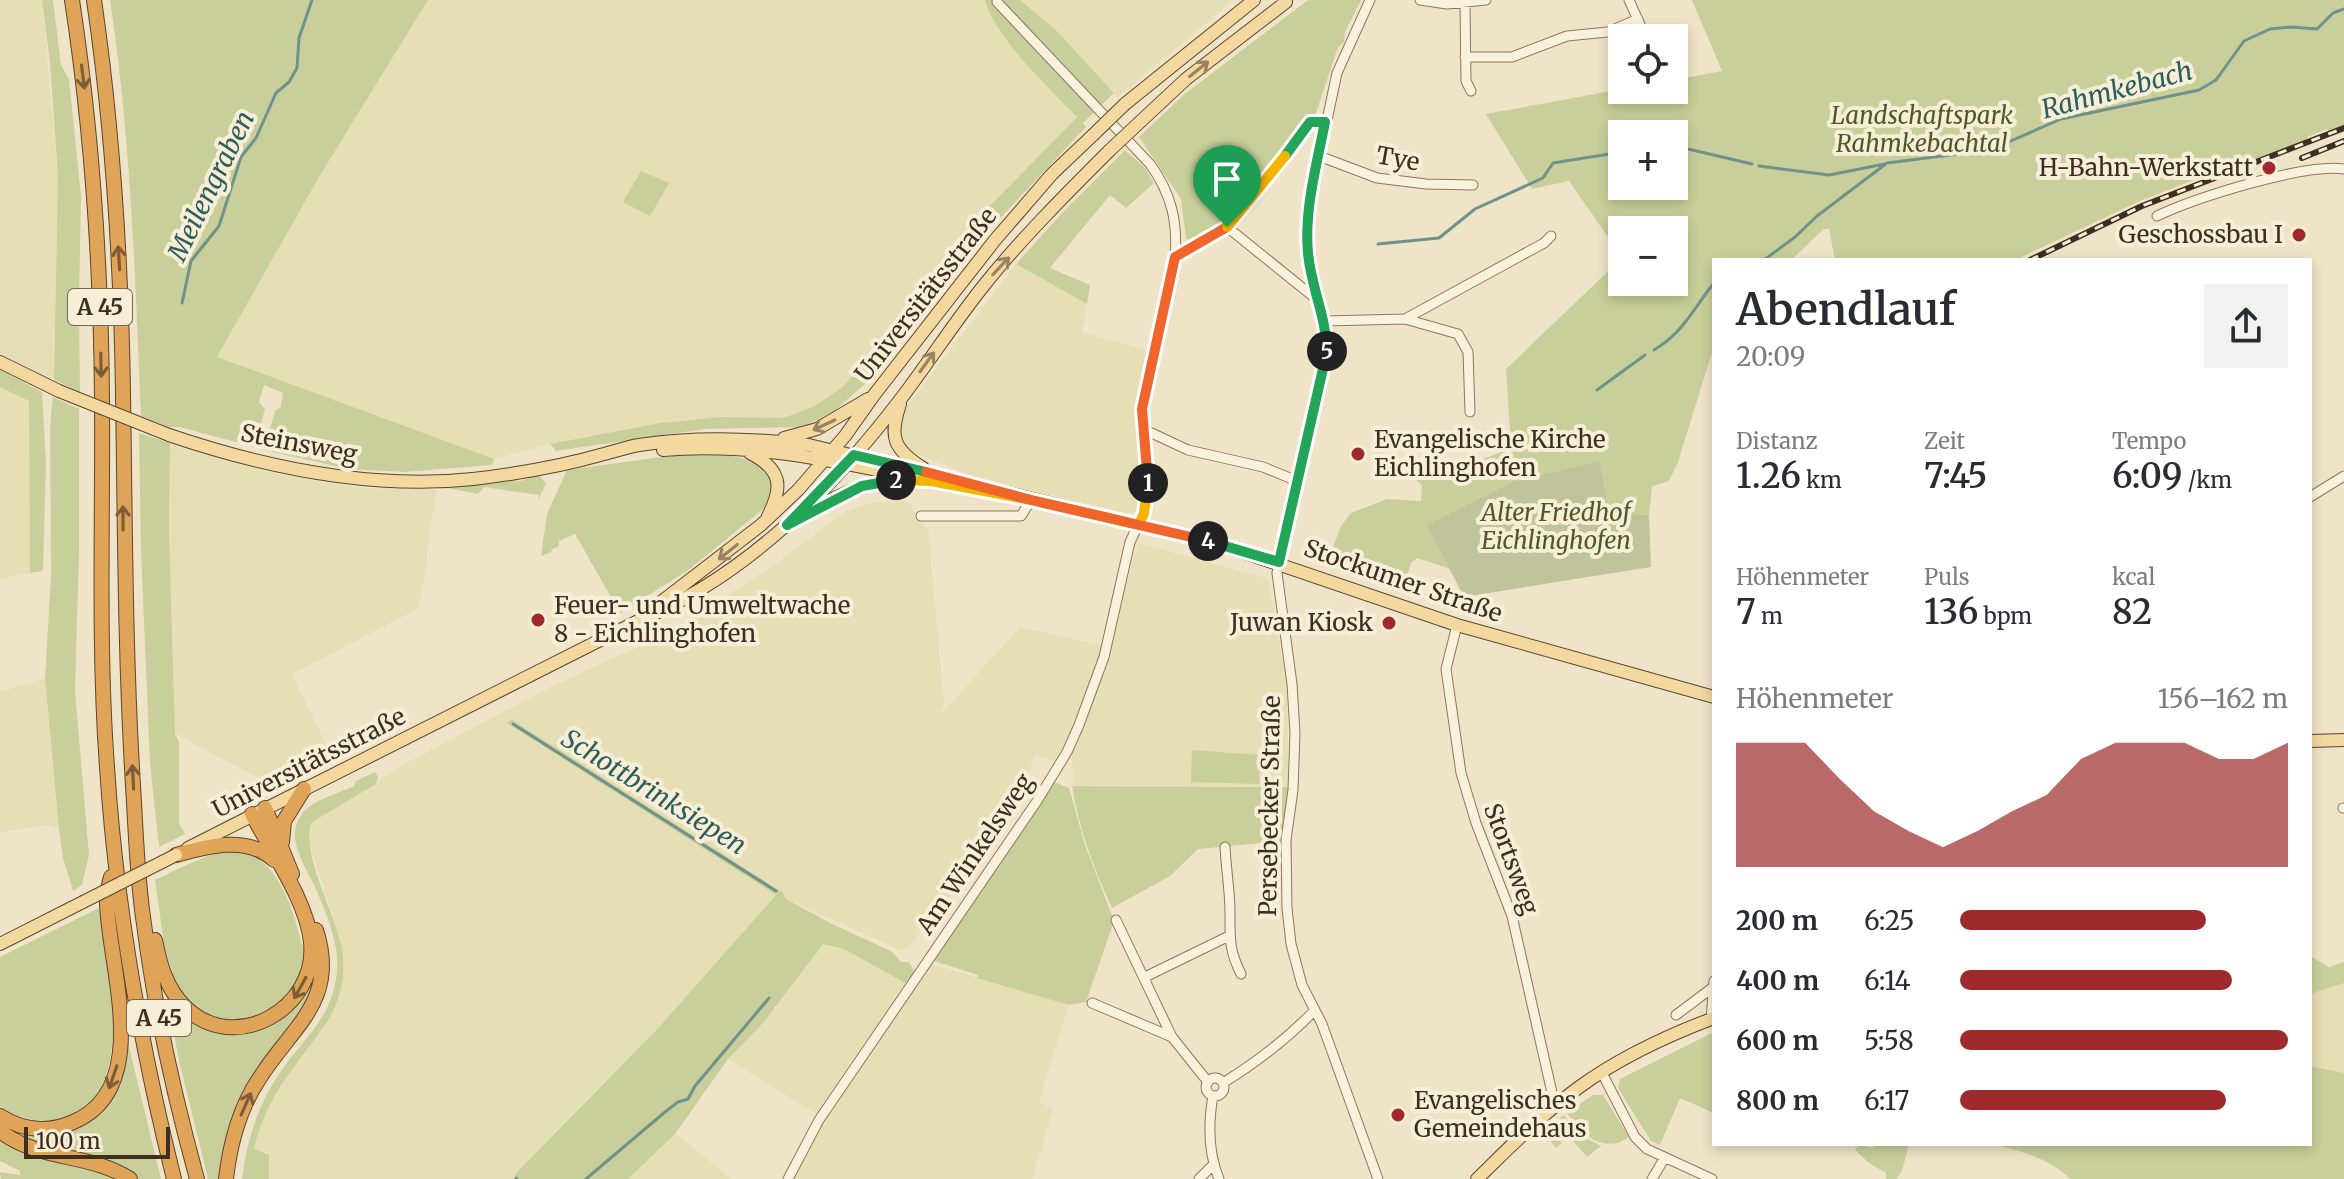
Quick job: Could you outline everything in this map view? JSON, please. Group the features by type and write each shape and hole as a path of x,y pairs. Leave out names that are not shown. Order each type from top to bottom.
{"highway":[{"name":"A 45","path":"72,0 96,216 102,380 106,764 114,861 135,1006 174,1179"},
{"name":"A 45","path":"94,0 108,103 119,254 128,706 137,855 143,922 161,1031 197,1179"},
{"path":"282,846 284,821 304,789"},
{"path":"137,855 149,890 160,963 170,987 192,1013 224,1026 247,1026 278,1014 295,999 309,970 310,934 258,811"},
{"path":"226,1179 231,1145 249,1095 266,1068 306,1018 321,983 323,961 319,939 282,846 258,811"},
{"path":"176,855 201,848 246,845 263,851 278,864"},
{"path":"0,1116 25,1127 63,1126 90,1113 112,1085 118,1061 120,1027 106,900 114,861"},
{"path":"0,1131 22,1145 98,1164 130,1179"}],"main road":[{"name":"Universitätsstraße","path":"0,944 258,811 673,606 727,572 787,525 850,460 902,397 988,280 1109,151 1186,79 1286,1"},
{"name":"Universitätsstraße","path":"638,621 654,605 685,585 761,525 830,455 995,240 1052,174 1125,104 1250,2"},
{"name":"Steinsweg","path":"0,362 59,391 169,435 299,470 385,481 475,479 605,454 685,448 830,455"},
{"path":"767,440 817,429 874,395"},
{"name":"Universitätsstraße","path":"902,397 893,424 895,441 908,458 932,477"},
{"name":"Steinsweg","path":"605,454 623,448 713,438 809,445 830,455"},
{"path":"744,450 767,463 778,479 775,500 761,525"},
{"name":"Stockumer Straße","path":"830,455 1219,544 1457,625 1712,696"},
{"path":"787,525 871,483 932,477"},
{"path":"2312,741 2344,740"},
{"path":"1477,1179 1555,1106 1602,1073 1648,1045 1712,1018"}],"street":[{"name":"Persebecker Straße","path":"1370,0 1337,73 1310,200 1308,250 1325,321 1327,352 1276,579 1292,684 1295,733 1293,790 1286,840 1288,924 1302,985 1315,1010 1378,1179"},
{"path":"1420,0 1465,4 1486,0"},
{"path":"1629,0 1640,24"},
{"name":"Am Winkelsweg","path":"788,1179 819,1120 1037,801 1067,752 1104,657 1130,542 1144,513 1148,488 1143,403 1175,257 1174,212 1159,176 1134,146 997,2"},
{"path":"1465,4 1466,81 1471,91"},
{"path":"1465,57 1512,57 1567,36 1608,32 1638,19"},
{"path":"1175,257 1227,227 1310,122 1325,122"},
{"name":"Tye","path":"1319,156 1377,178 1426,184 1473,185"},
{"path":"2157,216 2214,195 2309,170 2344,169"},
{"path":"1227,227 1320,302"},
{"path":"1405,319 1544,243 1551,236"},
{"path":"1325,321 1405,319 1452,331 1463,341 1468,352 1470,412"},
{"path":"1143,429 1188,450 1263,467 1297,481"},
{"path":"2312,496 2344,476"},
{"path":"921,516 1021,516 1031,500"},
{"name":"Stortsweg","path":"1457,625 1446,669 1461,773 1472,811 1512,916 1555,1106"},
{"path":"1225,847 1231,954 1241,974"},
{"path":"1116,920 1172,1037 1208,1082 1207,1090 1213,1096"},
{"path":"1145,977 1229,936"},
{"path":"1676,1015 1712,985"},
{"path":"1092,1003 1172,1037"},
{"path":"1223,1083 1289,1037 1315,1010"},
{"path":"1602,1073 1635,1137 1647,1149 1712,1179"},
{"path":"1208,1082 1216,1078 1223,1083"},
{"path":"1213,1096 1222,1092 1223,1083"},
{"path":"1213,1096 1209,1139 1213,1165 1219,1179"},
{"path":"1652,1179 1664,1159"},
{"path":"1199,1179 1213,1165"}],"shaded area":[{"path":"0,0 42,0 58,177 54,380 0,353"},
{"path":"428,0 985,0 1012,45 1077,117 983,213 843,387 813,407 783,418 723,417 660,423 550,444 494,459 217,358 319,177"},
{"path":"1020,0 1234,0 1118,97 1056,30"},
{"path":"1016,264 1087,304 1082,332 1150,351 1139,404 1144,471 1140,512 1126,513 978,478 916,454 904,444 898,418"},
{"path":"0,387 29,401 30,573 0,579"},
{"path":"170,443 273,473 321,482 364,488 436,490 422,593 416,610 292,674 333,759 278,788 175,734 169,530"},
{"path":"901,500 910,503 917,519 928,530 944,704 942,713 1020,627 1104,646 1073,727 1055,761 1036,756 1033,759 1025,786 994,834 954,892 908,947 900,950 786,899 783,893 511,719 507,722 509,725 776,895 661,1025 575,1111 516,1173 514,1179 269,1179 269,1155 253,1149 264,1115 293,1067 322,1031 337,1004 342,982 341,941 310,845 312,822 412,760 551,687 678,628 777,563 844,512 869,503"},
{"path":"1139,543 1265,578 1269,582 1287,688 1289,786 1073,785 1072,750"},
{"path":"45,678 59,829 48,825 0,832 0,692"},
{"path":"823,944 844,949 905,983 816,1114 728,1059 763,1023"},
{"path":"929,963 1069,1005 1039,1101 1053,1110 1032,1179 790,1179 823,1120"},
{"path":"2344,983 2344,1073 2312,1066 2312,993"},
{"path":"675,1134 683,1139 731,1179 628,1179"}],"green space":[{"path":"42,0 53,0 61,65 69,79 81,196 80,392 54,380 58,177"},
{"path":"110,0 428,0 319,177 217,357 494,459 492,465 405,472 348,469 264,450 275,411 281,407 283,393 264,385 259,402 265,409 255,447 169,427 141,416 127,156"},
{"path":"985,0 1020,0 1056,30 1114,93 1083,123 1086,127 1002,216 924,307 864,385 834,411 802,427 705,429 556,451 550,444 660,423 723,417 783,418 813,407 843,387 983,213 1077,117 1012,47 1000,31"},
{"path":"1308,0 1361,0 1345,32 1344,42 1338,47 1315,116 1223,227 1195,241 1186,239 1181,199 1139,137 1186,93"},
{"name":"Landschaftspark Rahmkebachtal","path":"1692,0 2344,0 2344,129 2330,134 2327,129 2307,137 2308,142 2237,169 2235,164 2140,201 2019,258 1835,258 1829,229 1824,229 1793,258 1712,258 1712,352 1678,462 1669,481 1652,486 1649,515 1609,512 1600,461 1428,526 1450,569 1417,558 1411,563 1402,590 1327,563 1341,526 1351,513 1387,499 1421,501 1422,485 1416,480 1431,473 1436,478 1511,448 1506,369 1608,271 1608,296 1688,296 1688,216 1608,216 1608,237 1569,181 1532,189 1486,114 1608,92 1608,104 1688,104 1688,77 1722,71"},
{"path":"1125,150 1144,167 1154,183 1126,208 1110,195 1050,268 1090,285 1087,304 1016,264"},
{"path":"641,171 669,183 650,216 623,202"},
{"path":"0,370 42,392 46,462 43,571 30,573 29,401 0,387"},
{"path":"53,397 79,409 75,691 89,855 82,885 73,891 63,858 59,829 45,678 51,575 50,425"},
{"path":"139,433 170,443 169,530 175,734 179,742 179,823 185,834 159,847 150,764"},
{"path":"676,455 722,455 752,462 763,469 770,481 772,497 761,511 687,571 620,613 575,534 559,541 559,546 552,552 541,556 547,514 567,470"},
{"name":"Alter Friedhof Eichlinghofen","path":"1600,461 1609,512 1649,515 1651,567 1464,597 1427,525 1513,482"},
{"path":"539,475 546,484 538,500 539,495 484,487 478,494 448,488 517,482"},
{"path":"511,719 783,893 786,899 891,951 901,962 909,962 915,972 905,983 844,949 823,944 763,1023 728,1059 675,1134 628,1179 514,1179 516,1173 661,1025 776,895 507,723"},
{"path":"1192,750 1260,755 1259,784 1191,782"},
{"path":"375,772 378,777 376,784 312,822 310,848 341,945 342,983 330,1017 281,1086 261,1127 254,1149 269,1155 269,1179 242,1179 250,1136 260,1109 281,1071 324,1014 337,971 331,930 299,853 296,824 311,805 354,786 356,781"},
{"path":"1052,781 1069,788 1085,845 1114,921 1086,1002 1069,1005 977,978 978,975 931,960"},
{"path":"1072,786 1289,787 1282,841 1198,849 1170,876 1112,908 1088,848"},
{"path":"233,850 248,853 272,872 288,899 302,945 316,946 317,966 315,982 304,1007 263,1071 223,1179 208,1179 165,988 175,982 164,944 155,880 202,858"},
{"path":"99,908 113,1022 111,1053 104,1080 91,1101 70,1115 43,1121 17,1116 0,1107 0,957"},
{"path":"2312,957 2329,967 2344,962 2344,983 2312,993"},
{"path":"124,1026 161,1179 138,1179 114,1165 40,1147 0,1126 0,1120 40,1133 106,1101"},
{"path":"1712,1033 1712,1112 1680,1098 1660,1145 1651,1141 1618,1088 1620,1079"},
{"path":"2312,1066 2344,1073 2344,1179 2070,1179 2063,1172 2024,1152 2001,1146 2312,1146"},
{"path":"1593,1095 1603,1095 1629,1137 1611,1144 1602,1143 1586,1135 1573,1121 1567,1113"},
{"path":"1564,1115 1578,1134 1601,1146 1587,1157 1572,1140 1561,1134 1558,1137 1562,1143 1556,1148 1544,1134"},
{"path":"0,1140 43,1158 88,1168 117,1179 1,1179 0,1172 20,1175 20,1171 0,1161"},
{"path":"1859,1146 1908,1146 1902,1171 1896,1179 1886,1179 1886,1173 1855,1150"}],"waterway":[{"name":"Meilengraben","path":"182,303 191,261 219,226 241,157 256,138 276,93 289,82 297,68 299,38 312,0"},
{"name":"Rahmkebach","path":"1767,258 1887,163 1990,150 2061,119 2199,90 2216,80 2244,41 2270,29 2317,29 2333,13 2344,9"},
{"path":"1688,149 1752,164"},
{"path":"1378,244 1439,238 1475,209 1543,178 1553,163 1608,154"},
{"path":"1759,166 1829,175 1885,164"},
{"name":"Rahmkebach","path":"1654,350 1681,328 1712,286"},
{"name":"Rahmkebach","path":"1597,390 1645,355"},
{"name":"Schottbrinksiepen","path":"513,724 776,891"},
{"name":"Schottbrinksiepen","path":"586,1179 665,1112 688,1099 695,1086 769,998"}],"railway":[{"path":"2034,258 2142,206 2344,128"},
{"path":"2302,158 2344,141"}],"place":[{"name":"H-Bahn-Werkstatt","path":"2269,168"},
{"name":"Geschossbau I","path":"2299,235"},
{"name":"Evangelische Kirche Eichlinghofen","path":"1358,454"},
{"name":"Feuer- und Umweltwache 8 - Eichlinghofen","path":"538,620"},
{"name":"Juwan Kiosk","path":"1389,623"},
{"name":"Evangelisches Gemeindehaus","path":"1398,1115"}],"route":[{"path":"1227,227 1175,257 1142,409 1148,488 1139,525 1031,500 931,481 905,480 886,480 862,486 787,525 854,455 1031,500 1219,544 1279,562 1326,357 1325,321 1308,250 1310,200 1325,122 1310,122 1227,227"}]}
